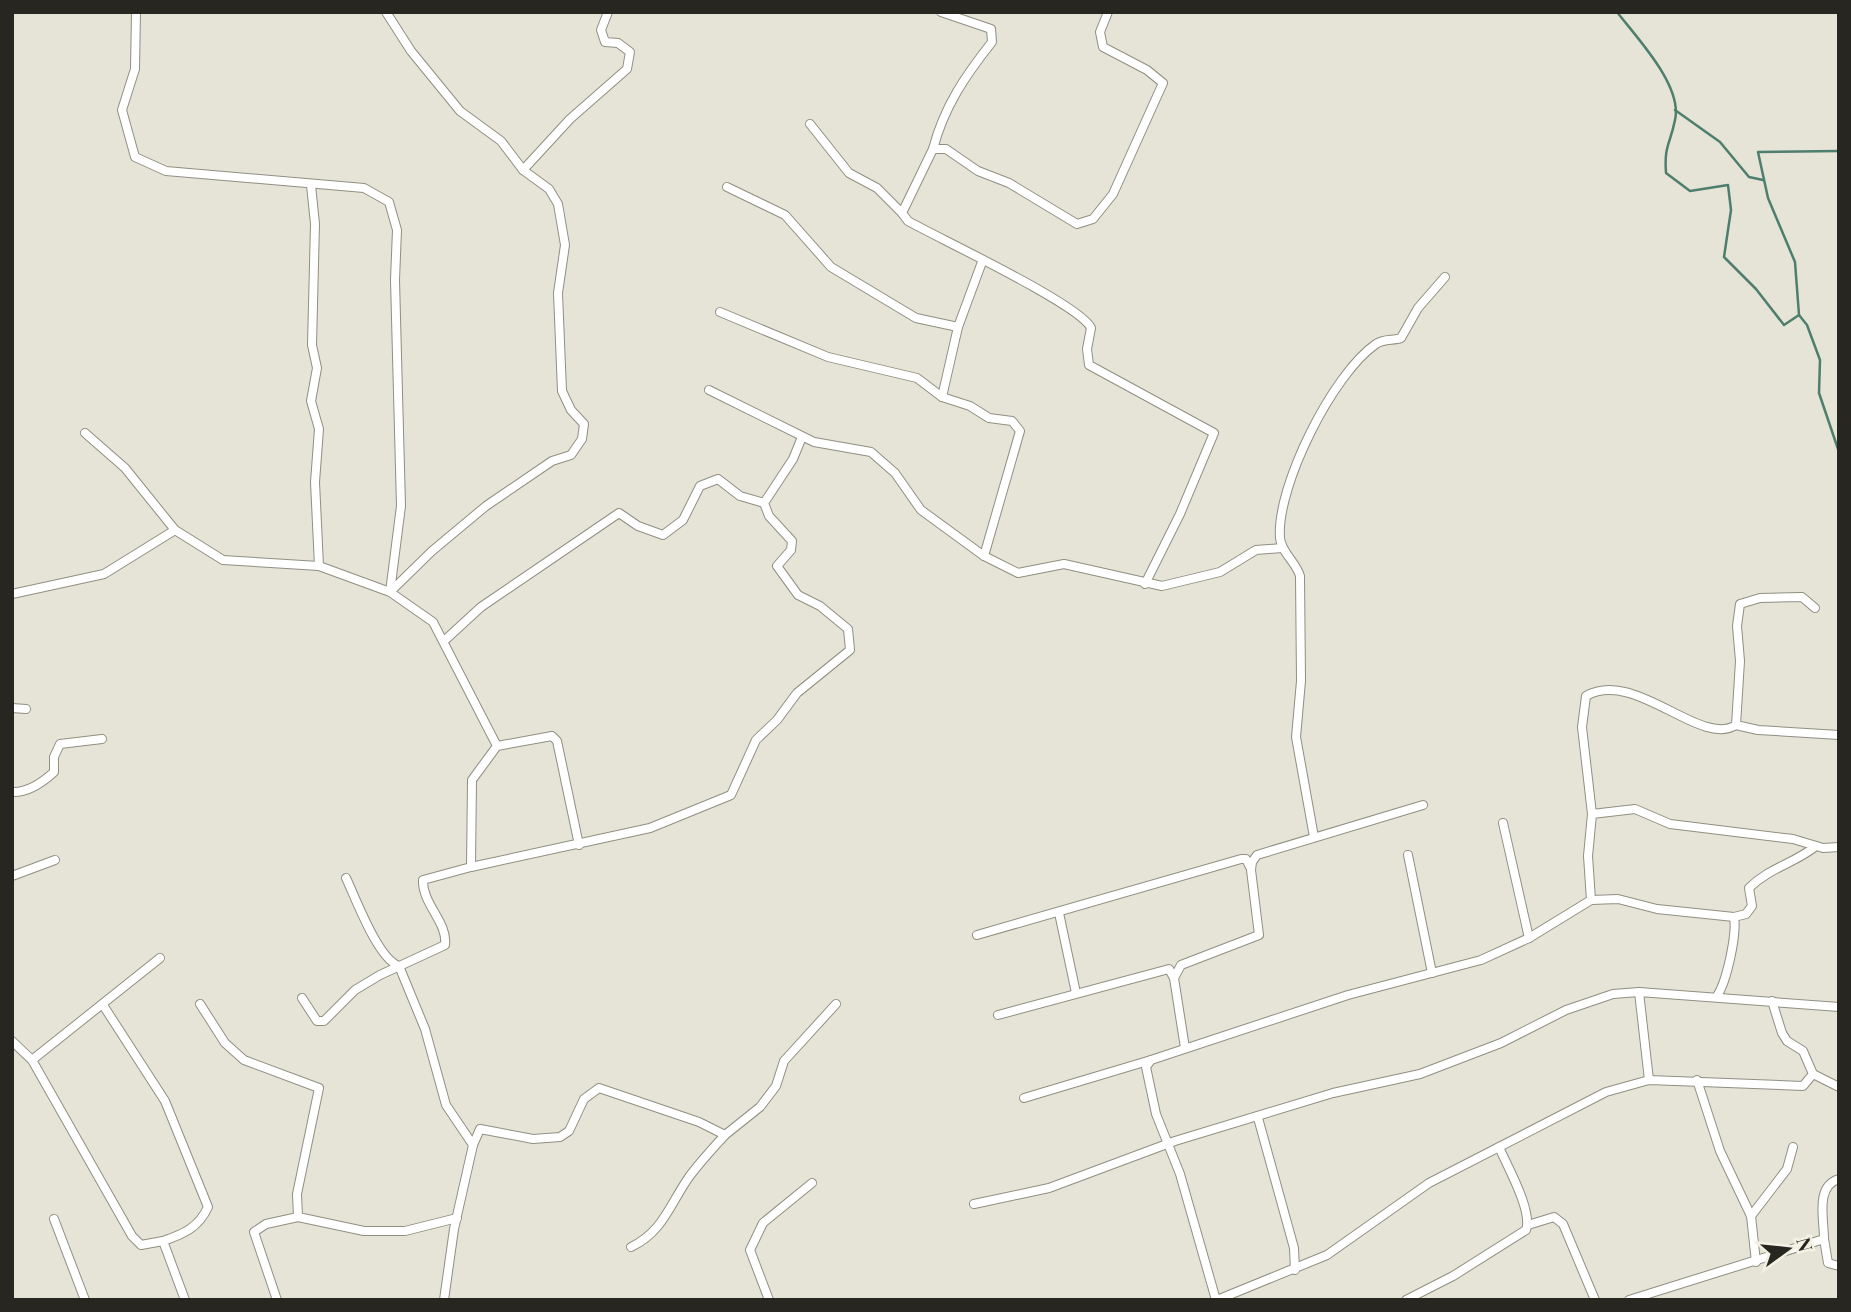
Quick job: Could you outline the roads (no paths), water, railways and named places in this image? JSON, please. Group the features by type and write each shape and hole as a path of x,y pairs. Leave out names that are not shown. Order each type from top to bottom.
{"street":[{"path":"136,12 135,68 122,110 135,157 166,171 364,188 389,202 397,230 395,280 401,506 390,592"},
{"path":"386,12 411,51 460,111 501,141 523,170 549,188 558,204 565,244 558,293 562,391 570,410 584,424 582,439 571,455 552,461 486,506 432,551 390,592"},
{"path":"523,170 570,119 627,69 630,52 618,43 605,42 601,30 608,12"},
{"path":"902,214 933,149 942,117 965,77 992,42 990,29 971,20 941,12"},
{"path":"933,149 946,149 978,171 1009,183 1077,224 1093,219 1113,194 1163,83 1147,70 1103,47 1100,32 1108,12"},
{"path":"810,124 849,173 877,188 908,221 1045,294 1086,319 1091,328 1087,359 1096,371 1214,433 1180,514 1144,584"},
{"path":"311,185 315,224 312,345 317,368 311,401 319,429 315,482 319,566"},
{"path":"727,187 785,215 831,267 916,318 958,327"},
{"path":"942,397 958,327 982,262"},
{"path":"1314,837 1296,737 1301,681 1300,576 1297,565 1282,548 1282,516 1298,455 1332,394 1377,343 1401,338 1418,308 1445,277"},
{"path":"720,312 828,357 917,378 942,397 970,406 989,418 1012,421 1020,431 984,556"},
{"path":"709,390 802,437 848,450 872,452 895,473 922,510 984,556 1017,573 1064,564 1084,567 1106,576 1162,586 1220,572 1256,550 1282,548"},
{"path":"85,433 125,468 175,530 223,560 319,566 390,592 433,622 498,746"},
{"path":"764,503 793,459 802,437"},
{"path":"444,641 481,607 619,513 638,526 663,535 683,520 700,486 718,479 740,496 764,503"},
{"path":"302,998 317,1021 324,1021 355,990 445,945 446,937 423,892 424,880 471,867 650,828 731,795 756,740 777,720 797,693 850,650 848,629 820,606 798,595 777,566 791,550 792,541 769,516 764,503"},
{"path":"12,594 104,574 175,530"},
{"path":"1736,725 1740,661 1737,626 1740,604 1760,598 1802,597 1815,608"},
{"path":"1591,900 1588,856 1592,814 1582,727 1586,696 1599,689 1624,690 1711,728 1730,729 1736,725 1758,730 1839,735"},
{"path":"12,708 26,709"},
{"path":"471,867 472,780 498,746 552,736 557,741 579,845"},
{"path":"12,792 20,792 44,781 54,772 54,757 60,744 102,739"},
{"path":"1251,870 1257,855 1423,805"},
{"path":"1592,814 1635,809 1670,824 1793,839 1816,846 1839,846"},
{"path":"1503,823 1529,938"},
{"path":"1024,1098 1151,1060 1334,999 1481,960 1529,938 1591,900 1618,899 1657,909 1734,917 1746,914 1752,906 1749,888 1759,878 1802,857 1816,846"},
{"path":"1408,855 1432,973"},
{"path":"977,934 1059,913 1241,859 1248,862 1259,935 1181,965 1174,978"},
{"path":"12,876 55,860"},
{"path":"346,878 382,951 390,963 399,966 425,1030 446,1105 473,1145"},
{"path":"1059,913 1076,993"},
{"path":"1717,996 1724,985 1736,928 1734,917"},
{"path":"32,1060 160,958"},
{"path":"998,1015 1164,968 1172,972 1174,978 1185,1048"},
{"path":"1639,992 1649,1080"},
{"path":"974,1204 1049,1188 1168,1146 1175,1141 1258,1118 1333,1093 1420,1074 1501,1043 1566,1010 1613,994 1639,992 1717,996 1839,1007"},
{"path":"1772,1000 1787,1041 1803,1051 1813,1074 1839,1087"},
{"path":"200,1004 225,1043 244,1060 319,1088 297,1194 298,1217"},
{"path":"631,1247 649,1238 658,1228 690,1175 725,1135 760,1107 776,1086 784,1061 836,1004"},
{"path":"12,1041 32,1060 132,1236 141,1245 181,1235 202,1221 208,1207 164,1101 103,1005"},
{"path":"1151,1060 1146,1067 1147,1073 1217,1300 1327,1255 1429,1183 1606,1092 1649,1080 1697,1080 1793,1088 1803,1086 1813,1074"},
{"path":"1697,1080 1720,1151 1751,1216 1756,1262"},
{"path":"444,1300 457,1219 473,1145 480,1129 533,1139 560,1138 569,1131 584,1099 599,1088 699,1122 725,1135"},
{"path":"1258,1118 1294,1248 1294,1270"},
{"path":"1499,1147 1523,1203 1528,1225"},
{"path":"1751,1216 1787,1169 1793,1147"},
{"path":"1839,1179 1830,1181 1825,1189 1824,1239 1828,1263 1839,1266"},
{"path":"769,1300 750,1250 763,1223 812,1183"},
{"path":"277,1300 254,1232 266,1224 298,1217 364,1231 405,1231 457,1219"},
{"path":"1406,1300 1522,1234 1528,1225 1554,1217 1563,1224 1576,1259 1586,1271 1595,1300"},
{"path":"54,1219 85,1300"},
{"path":"1629,1300 1824,1239"},
{"path":"163,1241 185,1300"}],"waterway":[{"path":"1617,12 1656,63 1672,92 1676,107 1667,151 1666,173 1690,191 1728,185 1731,210 1724,257 1756,289 1784,325 1799,315"},
{"path":"1675,110 1720,142 1749,177 1763,180"},
{"path":"1839,151 1758,152 1768,198 1795,262 1799,315 1807,325 1820,360 1819,393 1839,452"}]}
